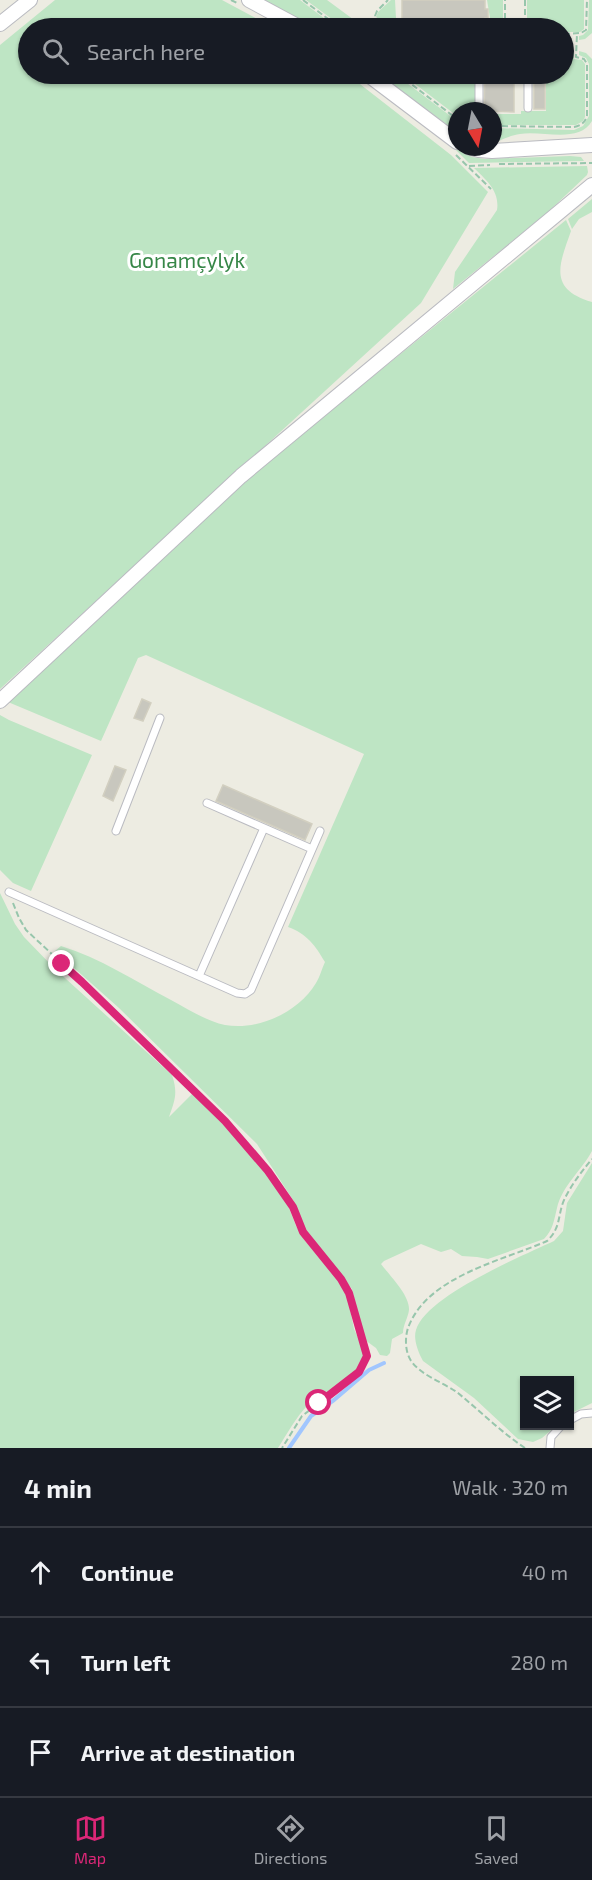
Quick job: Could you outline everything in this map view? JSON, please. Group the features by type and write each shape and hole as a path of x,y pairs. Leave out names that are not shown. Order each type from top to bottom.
{"street":[{"path":"0,24 30,0"},
{"path":"249,0 282,18"},
{"path":"380,84 448,135"},
{"path":"502,150 592,145"},
{"path":"0,701 241,476 592,185"}],"lane":[{"path":"479,84 479,102"},
{"path":"528,84 528,108"},
{"path":"116,831 160,718"},
{"path":"207,803 312,849"},
{"path":"199,976 264,828"},
{"path":"9,892 239,994 245,994 251,990 320,831"},
{"path":"574,1418 581,1414 592,1413"},
{"path":"550,1448 551,1437 557,1430"}],"path":[{"path":"303,0 327,18"},
{"path":"375,18 377,11 388,0"},
{"path":"505,0 505,18"},
{"path":"525,0 525,18"},
{"path":"502,126 578,127 585,122 587,64 585,59 576,57 577,34 586,30 587,0"},
{"path":"411,84 448,112"},
{"path":"468,167 592,164"},
{"path":"9,892 26,930 225,1121 268,1171 293,1207 303,1232 341,1279 349,1293 365,1347 366,1362 359,1372 302,1416 282,1448"},
{"path":"525,1448 507,1436 452,1389 418,1369 409,1358 406,1333 412,1316 420,1305 433,1294 465,1273 529,1249 547,1241 554,1235 564,1200 592,1159"}],"green space":[{"name":"Gonamçylyk","path":"55,0 222,0 255,18 33,18"},
{"path":"264,0 300,0 324,18 297,18"},
{"path":"306,0 327,0 351,18 330,18"},
{"path":"391,0 395,0 396,18 377,18 378,12"},
{"path":"487,0 503,0 503,18 490,18"},
{"path":"527,0 584,0 584,29 580,32 574,32 574,18 527,18"},
{"path":"589,0 592,0 592,33 585,39 579,40 579,36 588,30"},
{"name":"Gonamçylyk","path":"18,30 18,84 360,84 448,153 448,156 452,156 488,192 421,303 0,689 0,45"},
{"path":"579,51 586,53 592,59 592,121 586,128 569,134 529,133 502,139 502,128 574,130 583,126 589,116 589,64 586,58 579,55"},
{"path":"574,59 582,60 585,64 585,117 583,121 576,125 502,125 502,114 521,114 521,111 546,111 546,84 574,84"},
{"path":"392,84 408,84 448,114 448,125"},
{"path":"415,84 475,84 475,102 448,102 448,109"},
{"path":"462,156 485,159 570,156 581,157 584,161 469,163"},
{"path":"587,166 587,175 547,213 453,289 455,272 497,210 494,192 474,168"},
{"path":"592,199 592,212 579,219 572,229 568,219"},
{"path":"566,220 571,231 563,255 560,274 568,290 592,302 592,1151 563,1192 551,1228 544,1239 488,1259 462,1256 451,1249 441,1252 421,1244 384,1261 381,1264 403,1292 409,1310 403,1333 392,1339 390,1353 387,1356 380,1355 376,1348 365,1340 352,1289 305,1230 293,1200 257,1144 119,1008 55,951 61,946 90,957 197,1014 225,1025 251,1025 288,1011 309,993 325,962 310,941 288,927 364,754 146,655 138,658 101,741 8,702 245,480"},
{"path":"0,715 92,755 31,891 13,883 0,870"},
{"path":"0,893 24,937 55,969 172,1075 175,1096 169,1117 193,1093 225,1123 287,1203 296,1226 306,1242 339,1280 348,1299 354,1329 363,1348 364,1360 346,1380 308,1405 278,1448 0,1448"},
{"path":"592,1163 592,1403 574,1412 574,1376 520,1376 520,1430 551,1430 533,1442 518,1439 474,1398 423,1361 416,1346 415,1337 423,1317 437,1304 477,1278 554,1241 563,1231 567,1203"}],"building":[{"path":"402,0 485,0 485,9 488,9 488,18 402,18"},
{"path":"485,84 514,84 514,112 502,112 502,102 484,102"},
{"path":"534,84 545,84 545,109 534,109"},
{"path":"142,699 151,703 143,721 134,718"},
{"path":"115,766 126,770 113,801 103,796"},
{"path":"223,785 312,824 305,840 216,801"}],"waterway":[{"path":"289,1448 311,1416 369,1370 384,1363"}],"route":[{"path":"62,964 225,1121 268,1171 293,1207 303,1232 341,1279 354,1307 367,1356 366,1362 359,1372 319,1403"}]}
